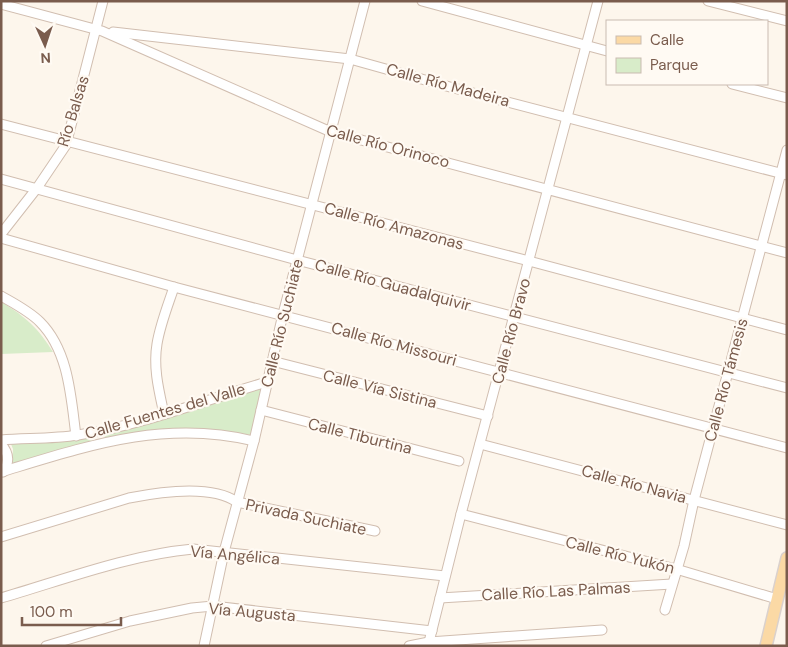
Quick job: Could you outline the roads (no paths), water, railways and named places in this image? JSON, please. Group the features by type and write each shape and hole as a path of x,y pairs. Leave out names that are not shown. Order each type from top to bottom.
{"main road":[{"path":"766,646 787,558"}],"street":[{"name":"Río Balsas","path":"1,234 37,188 66,145 99,30 104,1"},
{"name":"Calle Río Suchiate","path":"204,646 224,552 254,441 283,314 365,1"},
{"path":"422,1 606,51"},
{"name":"Calle Río Bravo","path":"428,642 598,1"},
{"path":"708,1 787,21"},
{"name":"Calle Río Orinoco","path":"1,4 99,30 331,132 548,188 787,253"},
{"name":"Calle Río Madeira","path":"99,30 350,59 784,174"},
{"path":"736,85 787,98"},
{"name":"Calle Río Amazonas","path":"1,124 787,330"},
{"name":"Calle Río Támesis","path":"665,610 761,246 784,174 787,150"},
{"name":"Calle Río Guadalquivir","path":"1,179 297,260 787,388"},
{"name":"Calle Río Missouri","path":"1,238 174,286 787,448"},
{"path":"164,414 157,377 156,355 157,343 174,286"},
{"path":"1,296 30,314 55,342 66,374 76,436"},
{"name":"Calle Vía Sistina","path":"272,361 488,416"},
{"name":"Calle Fuentes del Valle","path":"1,440 76,436 93,433 164,414 267,382"},
{"name":"Calle Tiburtina","path":"261,410 459,461"},
{"path":"2,472 96,445 141,435 174,432 213,433 254,441"},
{"path":"93,433 98,438 96,445"},
{"path":"1,444 7,452 8,458 8,463 2,472"},
{"name":"Calle Río Navia","path":"480,444 787,525"},
{"name":"Privada Suchiate","path":"1,537 129,498 149,494 202,492 222,495 237,502 375,531"},
{"name":"Calle Río Yukón","path":"461,514 676,569 777,599"},
{"name":"Vía Angélica","path":"1,598 120,563 192,549 445,576"},
{"name":"Calle Río Las Palmas","path":"440,598 672,584"},
{"name":"Vía Augusta","path":"46,646 130,621 192,608 213,606 432,631"},
{"path":"409,646 428,642 602,630"}]}
